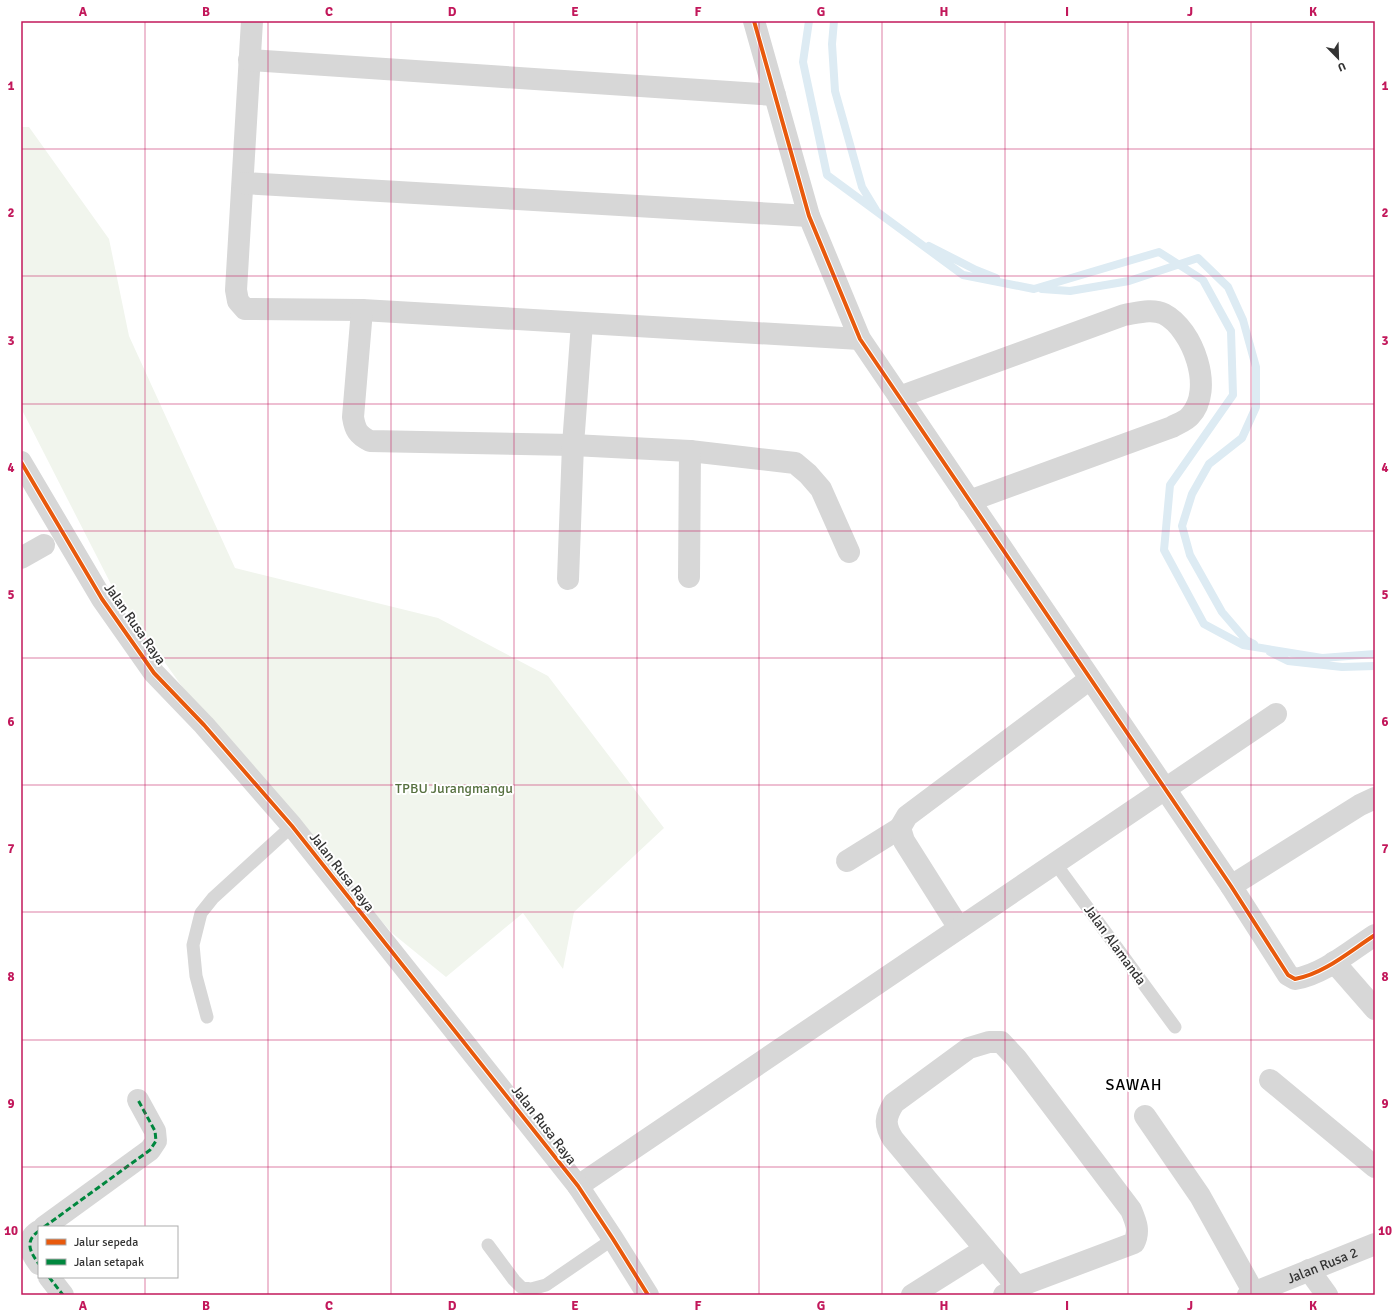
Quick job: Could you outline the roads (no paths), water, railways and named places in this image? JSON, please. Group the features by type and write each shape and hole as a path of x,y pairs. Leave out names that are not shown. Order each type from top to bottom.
{"street":[{"path":"252,21 236,290 238,301 245,309 362,310 860,339"},
{"path":"754,21 809,216 860,339 1231,886 1288,975 1295,979 1307,977 1334,962 1375,935"},
{"path":"249,60 775,95"},
{"path":"243,183 809,216"},
{"path":"362,310 353,417 355,428 362,437 370,441 573,445 690,451 795,463 808,474 821,489 849,552"},
{"path":"899,397 1124,315 1148,311 1163,314 1177,324 1187,337 1194,350 1201,377 1198,403 1190,416 1172,428 969,501"},
{"path":"568,579 573,445 582,323"},
{"path":"689,577 690,451"},
{"name":"Jalan Rusa Raya","path":"21,462 102,598 154,673 204,725 292,826 578,1186 648,1295"},
{"path":"21,558 44,545"},
{"path":"847,861 900,828 907,816 1090,679"},
{"path":"578,1186 1276,714"},
{"path":"1231,886 1360,805 1375,798"},
{"path":"900,828 904,841 959,928"},
{"path":"1334,962 1375,1009"},
{"path":"989,1042 1000,1042 1016,1058 1131,1210 1138,1229 1134,1243 1011,1291 985,1249 893,1139 887,1130 886,1123 889,1111 894,1103 969,1048 989,1042"},
{"path":"1270,1080 1375,1168"},
{"path":"45,1226 150,1150 156,1141 155,1131 138,1100"},
{"path":"1145,1116 1200,1196 1251,1294"},
{"path":"38,1232 30,1241 30,1248 38,1263"},
{"name":"Jalan Rusa 2","path":"1251,1294 1375,1244"},
{"path":"912,1295 985,1249"},
{"path":"1309,1270 1327,1295"},
{"path":"50,1278 63,1295"}],"lane":[{"path":"207,1017 196,976 193,945 201,913 213,898 292,826"},
{"name":"Jalan Alamanda","path":"1055,863 1176,1027"},
{"path":"488,1245 514,1280 521,1286 531,1289 546,1285 613,1239"}],"waterway":[{"path":"809,21 803,62 827,175 963,275 1034,289 1159,252 1203,280 1231,331 1233,395 1170,485 1164,550 1204,624 1243,645 1322,658 1375,654"},
{"path":"834,21 832,44 835,91 862,187 876,210"},
{"path":"929,246 976,270 996,278"},
{"path":"1042,289 1070,291 1129,281 1198,258 1228,287 1243,320 1256,367 1256,407 1242,438 1209,464 1192,494 1182,526 1190,555 1222,612 1246,640 1254,644"},
{"path":"1270,652 1288,661 1342,667 1375,666"}],"district":[{"name":"SAWAH","path":"1134,1085"}],"park label":[{"name":"TPBU Jurangmangu","path":"454,788"}]}
